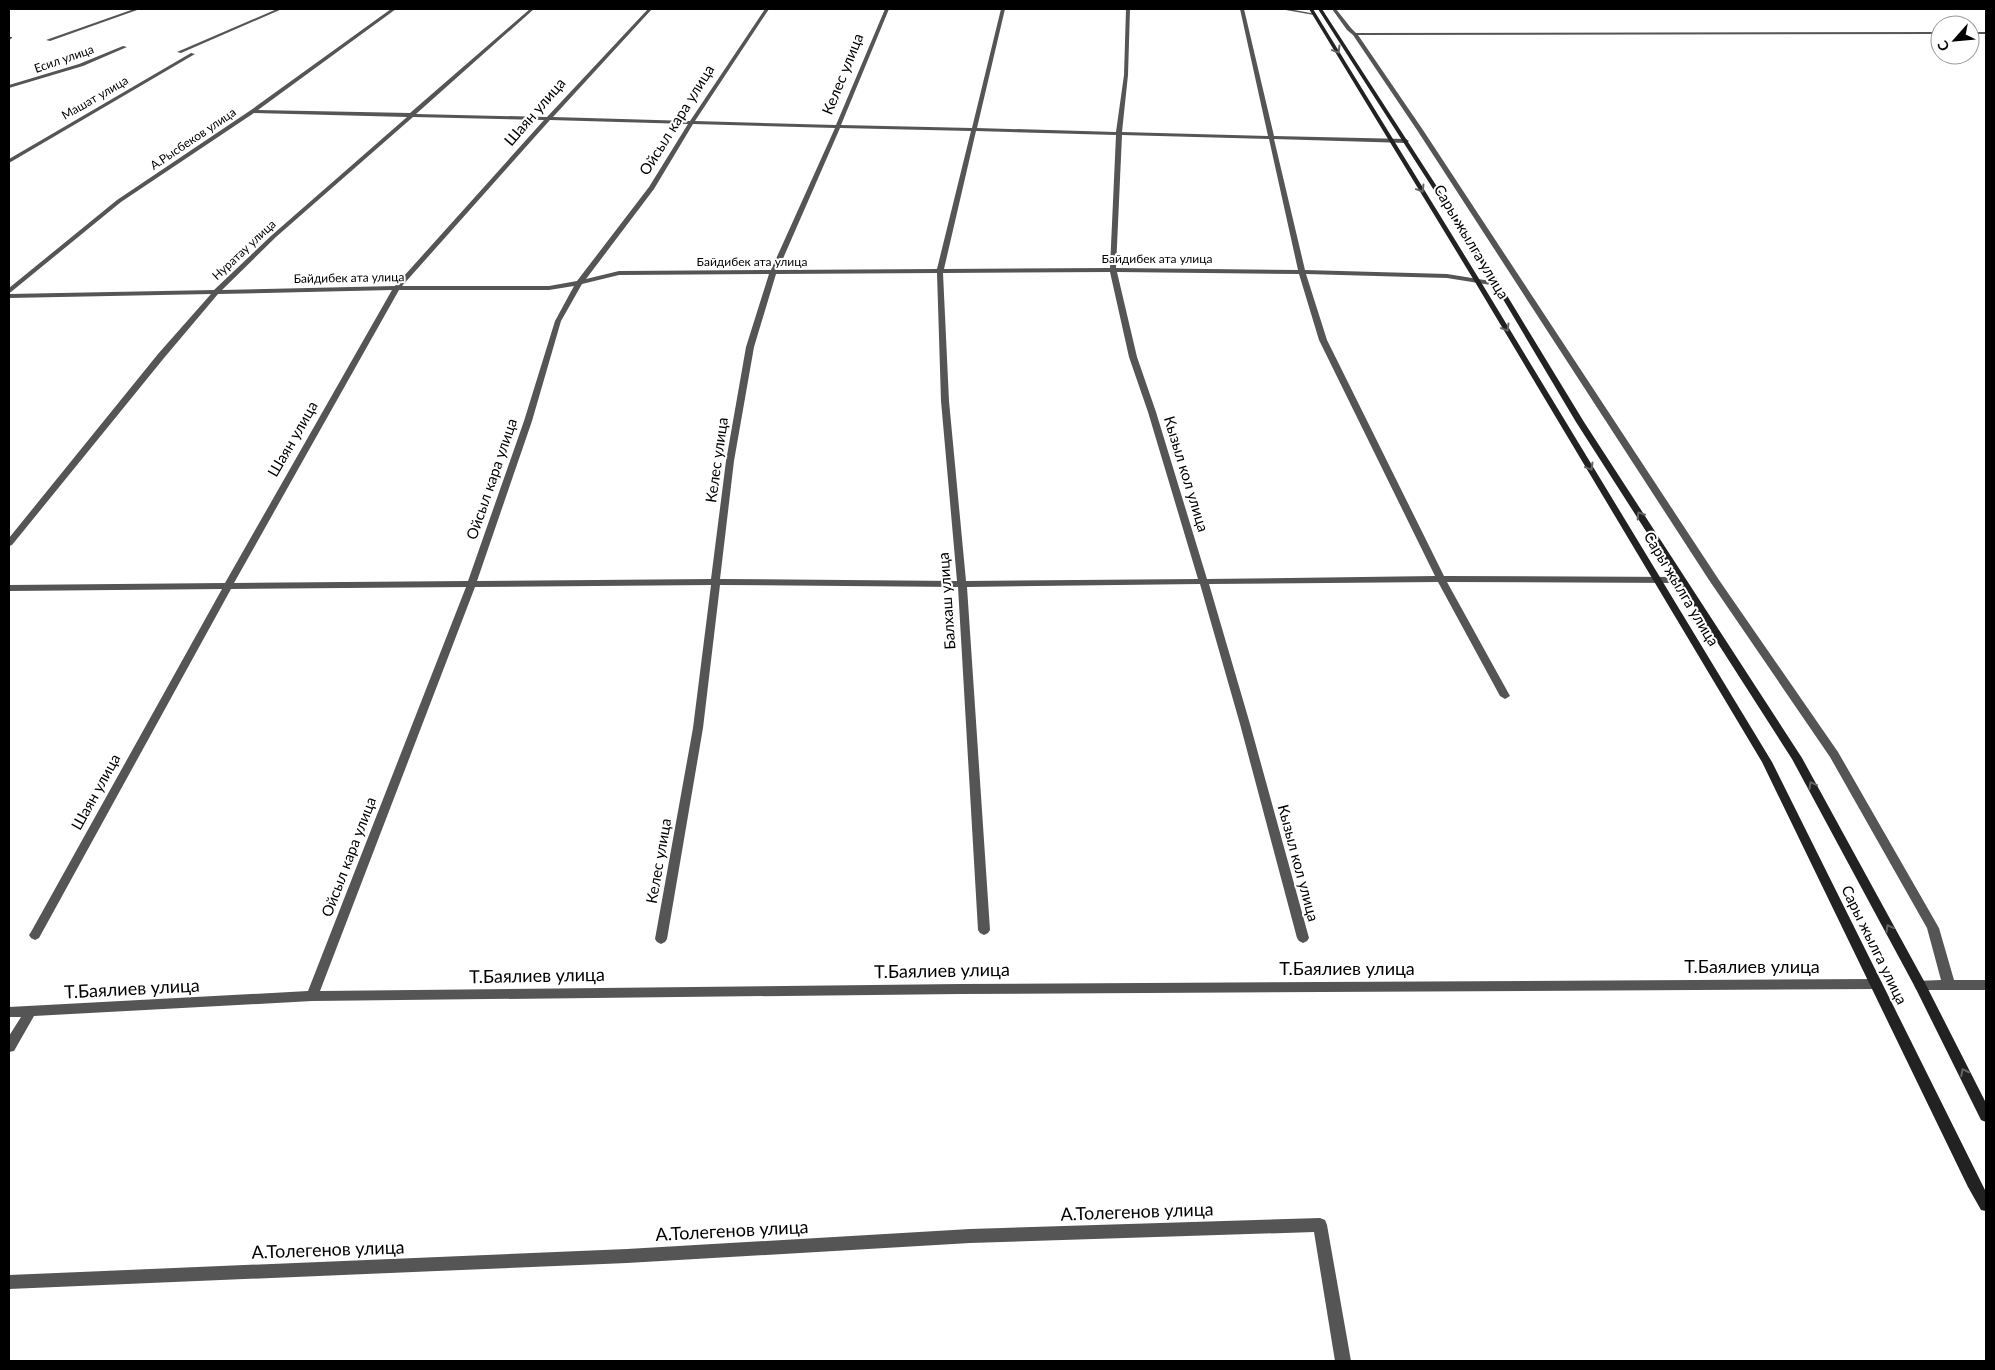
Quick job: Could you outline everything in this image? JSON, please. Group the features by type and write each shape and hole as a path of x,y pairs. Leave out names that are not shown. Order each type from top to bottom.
{"main road":[{"name":"Сары жылга улица","path":"1315,10 1767,762 1986,1205"},
{"name":"Сары жылга улица","path":"1315,10 1406,142 1497,284 1580,422 1796,758 1920,985 1986,1116"}],"street":[{"path":"48,40 138,9"},
{"path":"179,52 280,9"},
{"name":"А.Рысбеков улица","path":"9,291 119,201 253,111 394,9"},
{"name":"Нуратау улица","path":"9,543 155,363 216,292 274,236 532,9"},
{"name":"Шаян улица","path":"34,935 228,585 397,288 650,9"},
{"name":"Ойсыл кара улица","path":"312,996 471,585 528,420 558,321 579,283 652,188 692,122 767,9"},
{"name":"Келес улица","path":"661,939 698,728 730,461 750,347 773,273 887,9"},
{"name":"Балхаш улица","path":"984,930 962,584 945,401 940,271 1003,9"},
{"name":"Кызыл кол улица","path":"1128,9 1126,75 1119,133 1113,270 1133,357 1152,412 1203,580 1245,724 1303,938"},
{"path":"1242,9 1302,272 1323,340 1441,579 1505,696"},
{"path":"1282,9 1315,10"},
{"path":"1334,9 1355,34 1420,130 1714,580 1834,755 1933,928 1949,985"},
{"path":"1355,34 1930,32"},
{"name":"Есил улица","path":"9,87 80,65 125,47"},
{"name":"Машат улица","path":"9,161 193,54"},
{"path":"253,111 1406,142"},
{"name":"Байдибек ата улица","path":"9,296 397,288 549,288 619,273 1113,270 1302,272 1446,276 1497,284"},
{"path":"9,588 716,582 962,584 1203,580 1681,580"},
{"name":"Т.Баялиев улица","path":"9,1012 312,996 960,988 1876,984"},
{"path":"1920,985 1986,985"},
{"path":"9,1047 30,1012"},
{"name":"А.Толегенов улица","path":"9,1282 617,1256 970,1236 1320,1225 1342,1361"}]}
